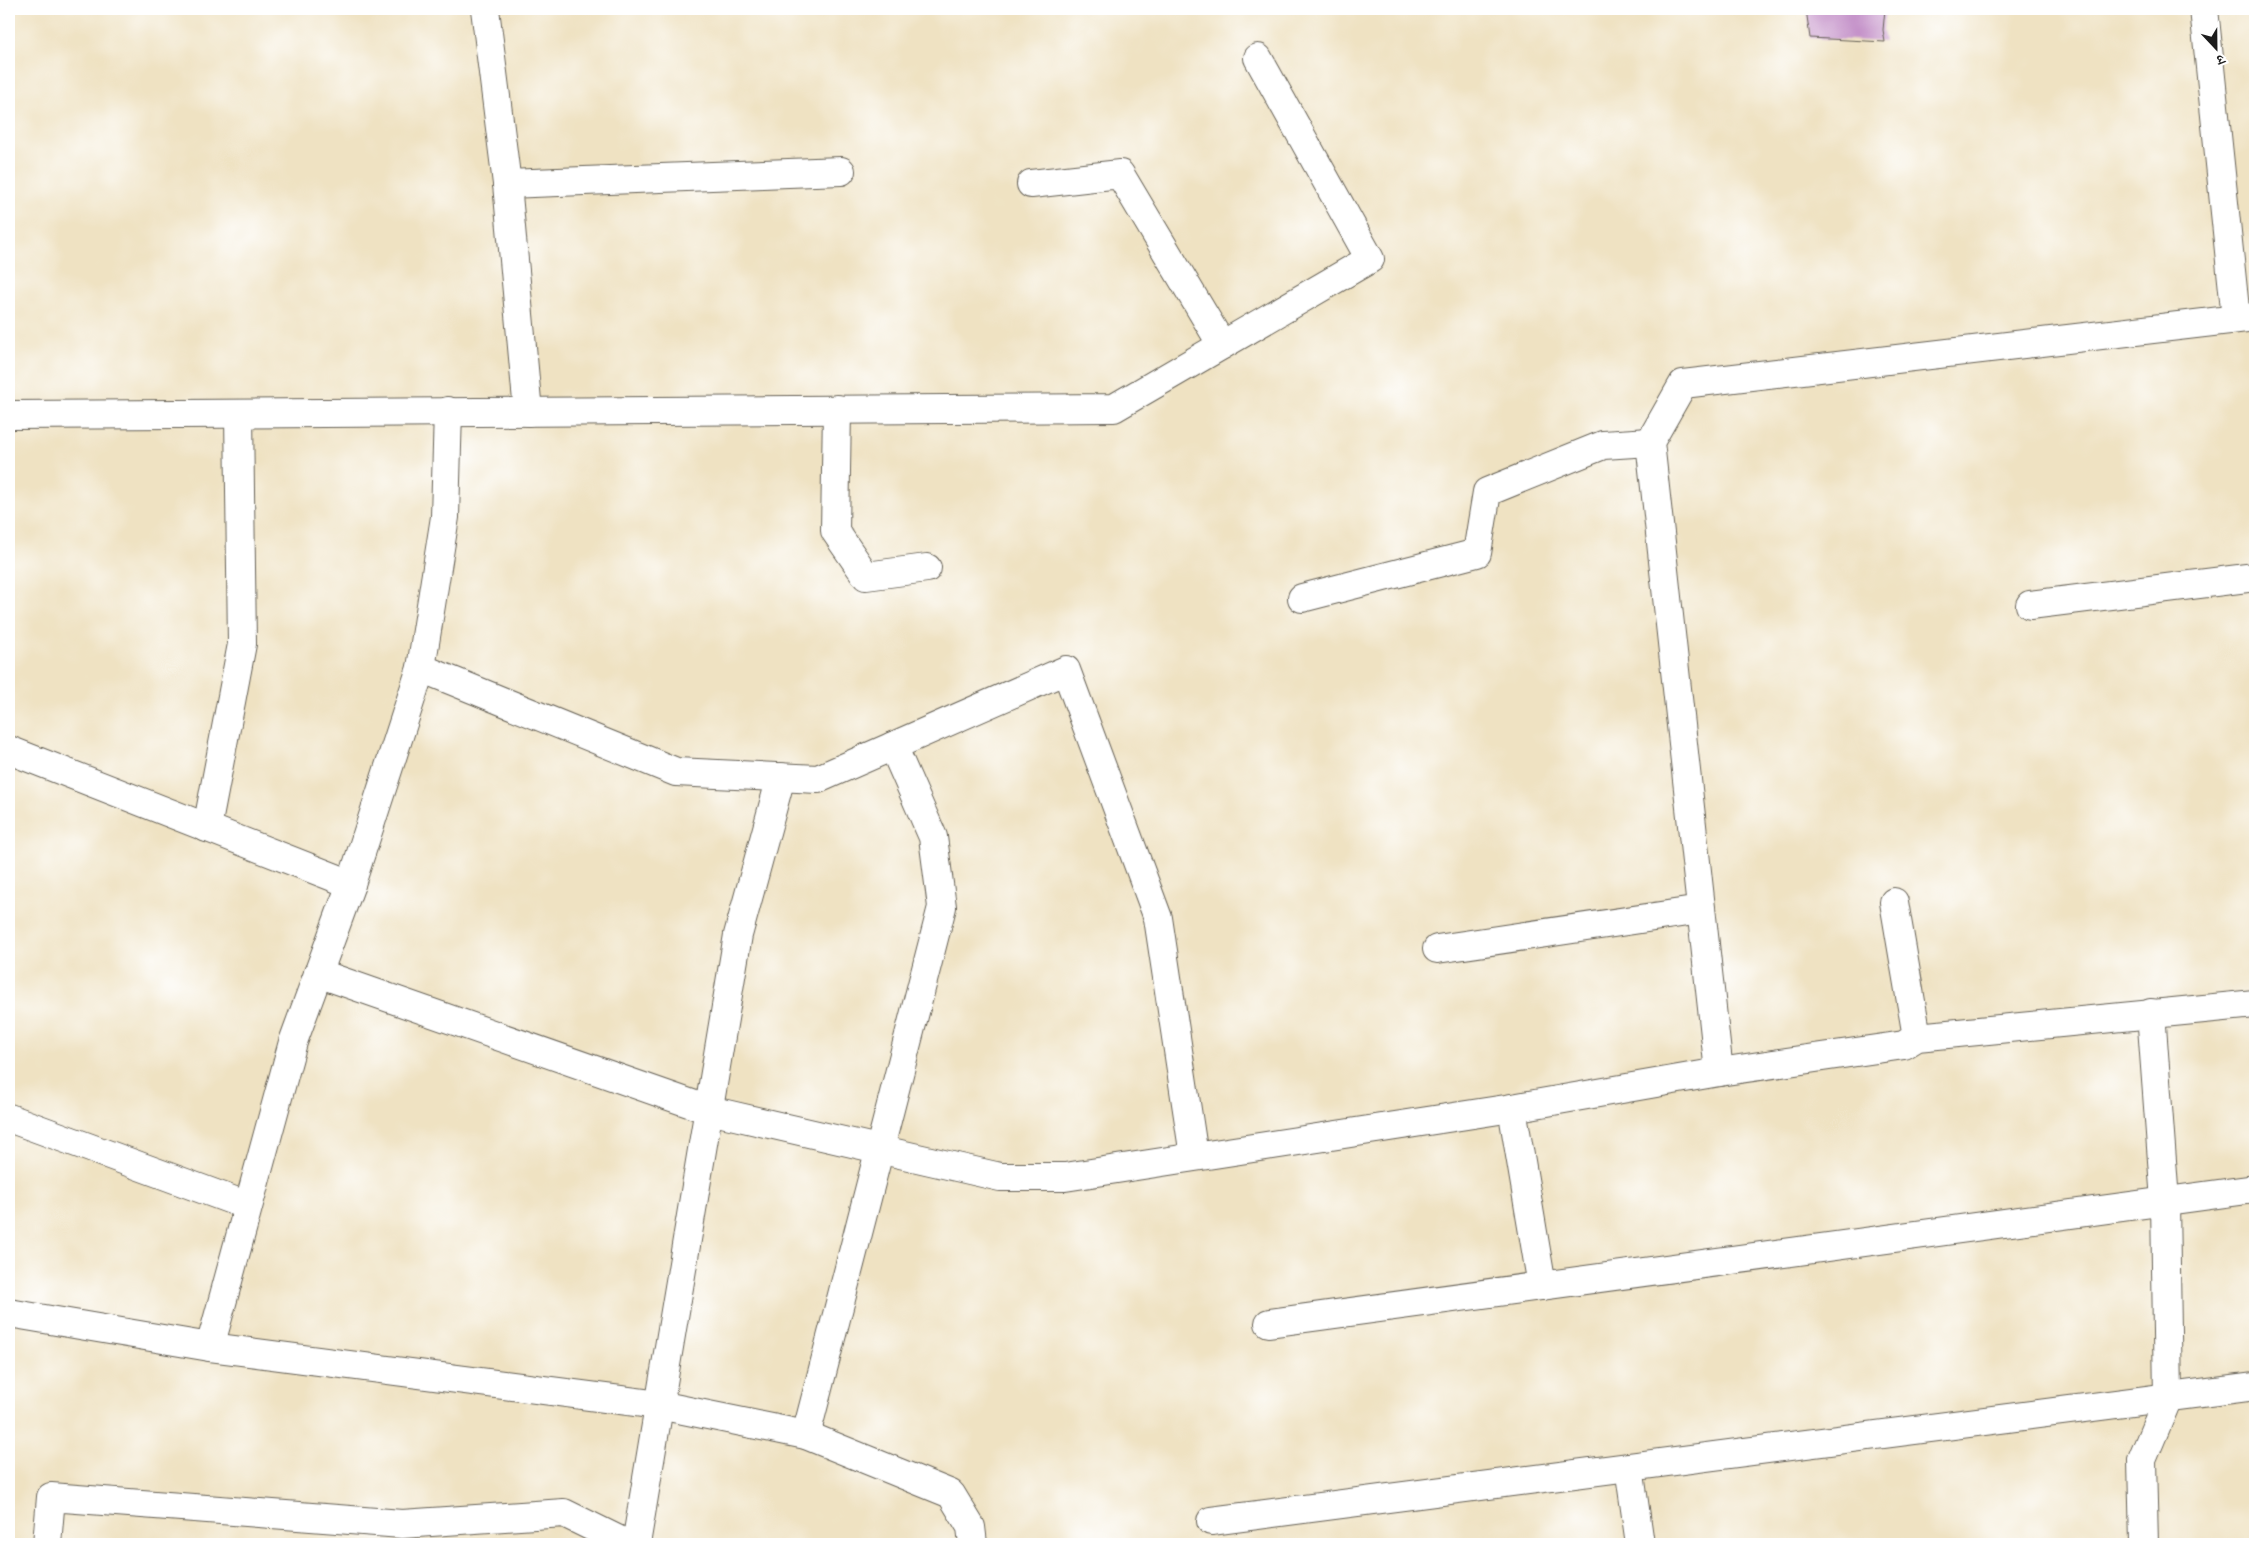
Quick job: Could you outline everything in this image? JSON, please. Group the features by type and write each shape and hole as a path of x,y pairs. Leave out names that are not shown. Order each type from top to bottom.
{"street":[{"path":"485,9 507,184 528,412"},
{"path":"1719,1072 1650,442 1683,384 2246,318 2204,9"},
{"path":"9,415 1114,408 1370,259 1258,58"},
{"path":"507,184 841,171"},
{"path":"1031,184 1120,174 1222,345"},
{"path":"837,409 835,531 866,576 927,568"},
{"path":"210,1348 292,1042 351,884 421,668 445,517 448,411"},
{"path":"207,828 242,644 239,414"},
{"path":"1302,598 1477,553 1487,492 1603,445 1650,442"},
{"path":"2030,605 2255,577"},
{"path":"421,668 676,772 818,779 1066,670 1158,918 1194,1156"},
{"path":"806,1435 942,907 933,837 893,746"},
{"path":"9,750 351,884"},
{"path":"636,1544 738,935 780,777"},
{"path":"1894,902 1917,1037"},
{"path":"1437,949 1701,910"},
{"path":"318,973 709,1110 1000,1177 1065,1177 1512,1108 1719,1072 1904,1045 1917,1037 2255,1004"},
{"path":"2144,1544 2142,1460 2168,1398 2165,1201 2151,1013"},
{"path":"1512,1108 1542,1286"},
{"path":"9,1118 248,1206"},
{"path":"1269,1324 2255,1189"},
{"path":"9,1313 210,1348 659,1405 806,1435 951,1494 971,1528 974,1544"},
{"path":"1210,1521 2255,1386"},
{"path":"1629,1467 1640,1544"},
{"path":"47,1544 51,1497 402,1524 564,1513 627,1544"}],"building":[{"path":"1806,9 1885,9 1883,30 1885,42 1810,38"}]}
